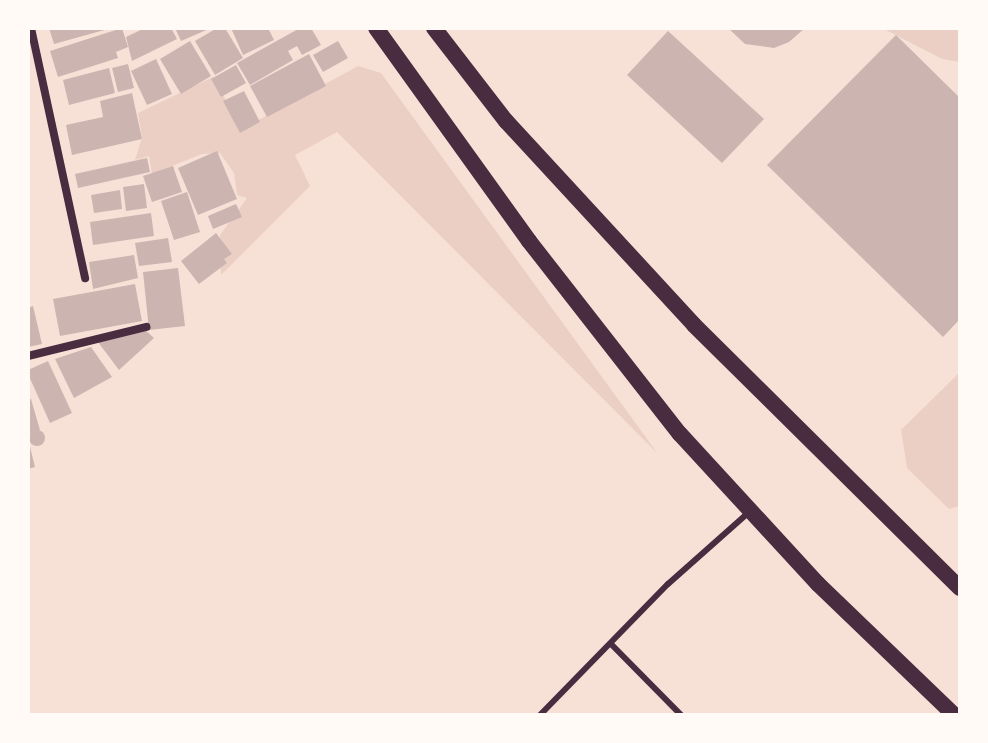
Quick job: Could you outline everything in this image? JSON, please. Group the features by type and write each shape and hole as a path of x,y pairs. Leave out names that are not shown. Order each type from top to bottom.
{"main road":[{"path":"376,28 529,241 680,434 818,584 954,715"},
{"path":"434,28 506,121 694,325 960,588"}],"street":[{"path":"31,28 85,278"},
{"path":"28,356 146,327"}],"lane":[{"path":"540,715 668,584 750,510"},
{"path":"611,644 681,715"}],"shaded area":[{"path":"882,28 960,28 960,62 942,59"},
{"path":"358,66 381,73 658,454 337,132 295,155 310,186 221,275 220,235 247,198 237,195 234,173 220,153 202,154 152,174 149,156 135,160 142,138 138,113 213,77 242,129"},
{"path":"960,372 960,506 949,509 907,468 901,430"}],"building":[{"path":"49,28 108,28 108,29 54,44"},
{"path":"122,28 128,47 116,52 118,58 58,77 50,51"},
{"path":"145,28 171,28 177,39 132,61 126,37"},
{"path":"175,28 211,28 181,41"},
{"path":"217,28 225,28 243,58 215,75 195,41"},
{"path":"231,28 268,28 274,40 243,55"},
{"path":"300,28 311,28 321,45 302,55 297,46 288,51 293,60 250,85 237,63"},
{"path":"728,28 805,28 789,42 774,48 745,44"},
{"path":"668,31 764,119 722,163 627,75"},
{"path":"896,35 960,98 960,319 943,337 767,165"},
{"path":"190,41 211,76 181,94 160,59"},
{"path":"338,41 348,58 323,72 313,55"},
{"path":"309,54 326,86 267,117 250,86"},
{"path":"156,59 172,94 147,105 131,71"},
{"path":"128,64 134,88 118,92 112,68"},
{"path":"236,65 246,83 221,97 211,79"},
{"path":"109,68 115,93 69,105 63,80"},
{"path":"244,91 260,122 240,133 223,101"},
{"path":"132,93 142,139 72,155 66,125 103,117 100,101"},
{"path":"217,151 237,199 198,215 178,168"},
{"path":"147,158 150,172 78,188 75,174"},
{"path":"173,166 182,192 152,202 143,176"},
{"path":"144,184 147,208 126,211 123,187"},
{"path":"120,190 122,209 94,213 91,195"},
{"path":"187,192 200,232 174,240 161,201"},
{"path":"236,204 242,217 213,229 208,216"},
{"path":"151,213 154,236 93,245 90,222"},
{"path":"216,233 232,254 224,259 227,263 199,284 181,261"},
{"path":"168,238 172,262 139,266 135,243"},
{"path":"134,255 138,278 93,289 89,262"},
{"path":"178,268 185,326 149,330 143,272"},
{"path":"135,284 142,321 60,336 53,299"},
{"path":"33,306 42,344 28,347 28,308"},
{"path":"144,329 154,338 119,370 98,342"},
{"path":"91,347 112,377 74,398 55,359"},
{"path":"48,361 72,413 50,423 28,374 28,370"},
{"path":"31,399 40,430 28,434 28,400"},
{"path":"34,430 40,430 45,438 43,444 34,446 29,441 29,435"},
{"path":"28,444 35,467 28,469"}]}
